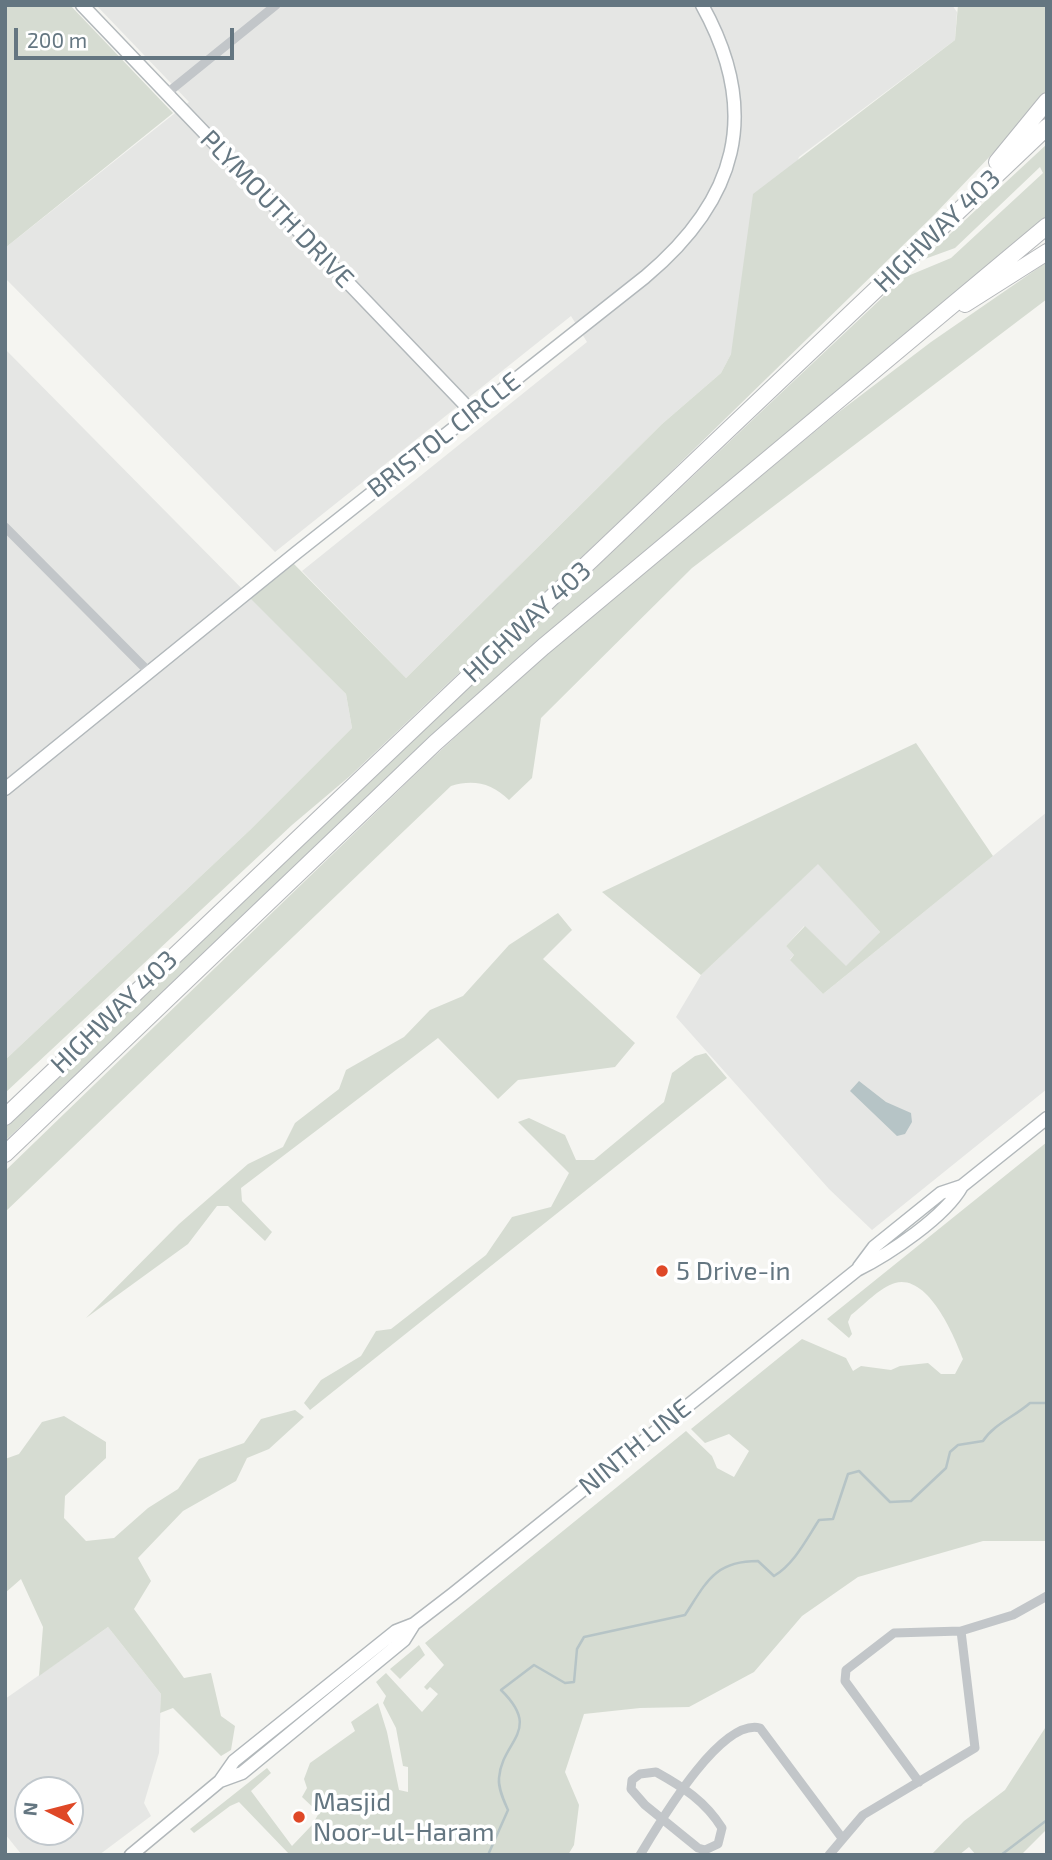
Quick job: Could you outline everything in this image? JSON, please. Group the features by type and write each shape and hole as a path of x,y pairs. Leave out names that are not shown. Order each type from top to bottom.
{"highway":[{"path":"923,245 936,223 996,162 1047,101"},
{"name":"HIGHWAY 403","path":"5,1117 1047,127"},
{"name":"HIGHWAY 403","path":"5,1154 435,743 637,566 1047,226"},
{"path":"919,334 1047,253"},
{"path":"5,1102 37,1075 62,1061"}],"street":[{"name":"PLYMOUTH DRIVE","path":"82,5 472,412"},
{"path":"166,94 276,5"},
{"name":"BRISTOL CIRCLE","path":"5,789 472,412 657,267 691,234 718,192 731,150 735,101 726,55 702,5"},
{"path":"5,527 149,671"},
{"name":"NINTH LINE","path":"131,1855 220,1781 234,1761 396,1631 414,1624 857,1270 880,1258 954,1201 962,1186 1047,1118"},
{"path":"919,1782 845,1681 846,1670 894,1633 961,1631 1013,1615 1047,1596"},
{"path":"829,1855 863,1815 975,1748 961,1631"},
{"path":"640,1855 662,1820 717,1747 740,1729 751,1726 760,1728 842,1838"},
{"path":"656,1772 685,1788 722,1828 718,1844 705,1850 698,1848 662,1820 631,1788 632,1780 640,1774 656,1772"}],"shaded area":[{"path":"5,5 70,5 173,113 5,248"},
{"path":"96,5 952,5 957,12 955,40 799,157 731,354 721,373 662,424 406,678 302,571 587,342 571,316 275,552 5,278 5,248 189,102"},
{"path":"958,5 1047,5 1047,89 1036,108 934,215 643,499 350,776 292,825 5,1093 5,1060 251,829 352,728 346,694 250,598 293,563 406,678 662,424 721,373 731,354 753,194 955,40"},
{"path":"1047,144 1047,219 483,690 5,1141 5,1125 903,278 951,258 1043,173 1040,167 955,248 922,260"},
{"path":"1047,262 1047,299 692,568 541,718 532,778 509,800 503,794 482,784 451,786 5,1212 5,1171 427,763 547,653 835,415 931,342"},
{"path":"5,349 346,694 352,728 251,829 5,1060"},
{"path":"916,743 993,856 823,994 790,960 794,955 786,946 805,926 846,966 880,932 818,864 701,975 602,892"},
{"path":"1047,812 1047,1089 872,1230 829,1189 676,1017 701,975 818,863 880,932 846,967 804,926 786,946 794,955 790,959 823,994"},
{"path":"558,913 572,930 543,959 635,1043 615,1067 518,1080 498,1099 438,1038 241,1188 242,1201 272,1232 265,1241 228,1206 217,1206 188,1244 86,1318 179,1224 248,1164 283,1147 295,1123 339,1089 346,1070 404,1037 430,1010 463,996 509,945"},
{"path":"706,1053 727,1078 310,1410 304,1403 321,1380 361,1356 376,1331 391,1329 486,1255 512,1217 551,1207 569,1173 518,1122 529,1118 565,1135 576,1160 594,1160 664,1102 672,1073 695,1056"},
{"path":"859,1081 886,1102 911,1113 912,1122 905,1134 897,1136 850,1091"},
{"path":"1047,1142 1047,1541 983,1541 858,1577 802,1616 754,1672 689,1707 640,1708 584,1714 565,1772 579,1805 574,1845 568,1855 290,1855 239,1802 194,1833 190,1829 267,1768 271,1773 251,1791 292,1846 312,1825 319,1813 302,1797 307,1788 304,1779 310,1763 355,1731 351,1722 378,1703 399,1790 408,1792 408,1767 403,1766 396,1728 383,1703 386,1696 376,1682 386,1673 422,1712 438,1694 430,1687 427,1690 424,1687 444,1665 425,1643 686,1431 712,1456 717,1468 734,1477 749,1451 729,1434 705,1443 691,1429 802,1339 846,1358 853,1371 861,1366 891,1370 900,1366 928,1363 941,1374 955,1374 963,1359 946,1322 929,1297 907,1283 895,1283 883,1288 851,1315 848,1322 852,1334 849,1338 827,1319"},
{"path":"295,1410 304,1417 269,1449 247,1458 236,1481 183,1511 138,1558 151,1581 134,1609 184,1678 211,1673 221,1716 235,1726 231,1750 221,1756 173,1708 160,1713 161,1694 108,1627 39,1676 43,1627 21,1579 5,1593 5,1459 19,1454 42,1422 64,1416 106,1442 106,1458 65,1496 64,1518 86,1541 114,1538 148,1508 178,1489 199,1459 244,1443 261,1419"},
{"path":"108,1627 161,1694 159,1753 144,1803 151,1816 99,1855 22,1855 15,1846 84,1846 84,1776 14,1776 14,1845 5,1834 5,1699"},
{"path":"419,1645 425,1655 400,1679 390,1669"},
{"path":"1047,1725 1047,1829 1021,1855 976,1855 969,1847 959,1855 931,1855 964,1821 1005,1790"}],"waterway":[{"path":"488,1855 508,1810 500,1791 499,1778 506,1754 520,1726 513,1704 501,1690 534,1665 565,1683 574,1682 577,1649 584,1637 685,1615 706,1583 722,1569 743,1562 758,1561 774,1576 794,1558 819,1520 833,1519 848,1474 859,1471 890,1502 911,1501 946,1468 950,1452 958,1445 983,1441 998,1425 1030,1403 1047,1403"},
{"path":"1001,1855 1047,1820"}],"place":[{"name":"5 Drive-in","path":"662,1271"},
{"name":"Masjid Noor-ul-Haram","path":"299,1817"}]}
